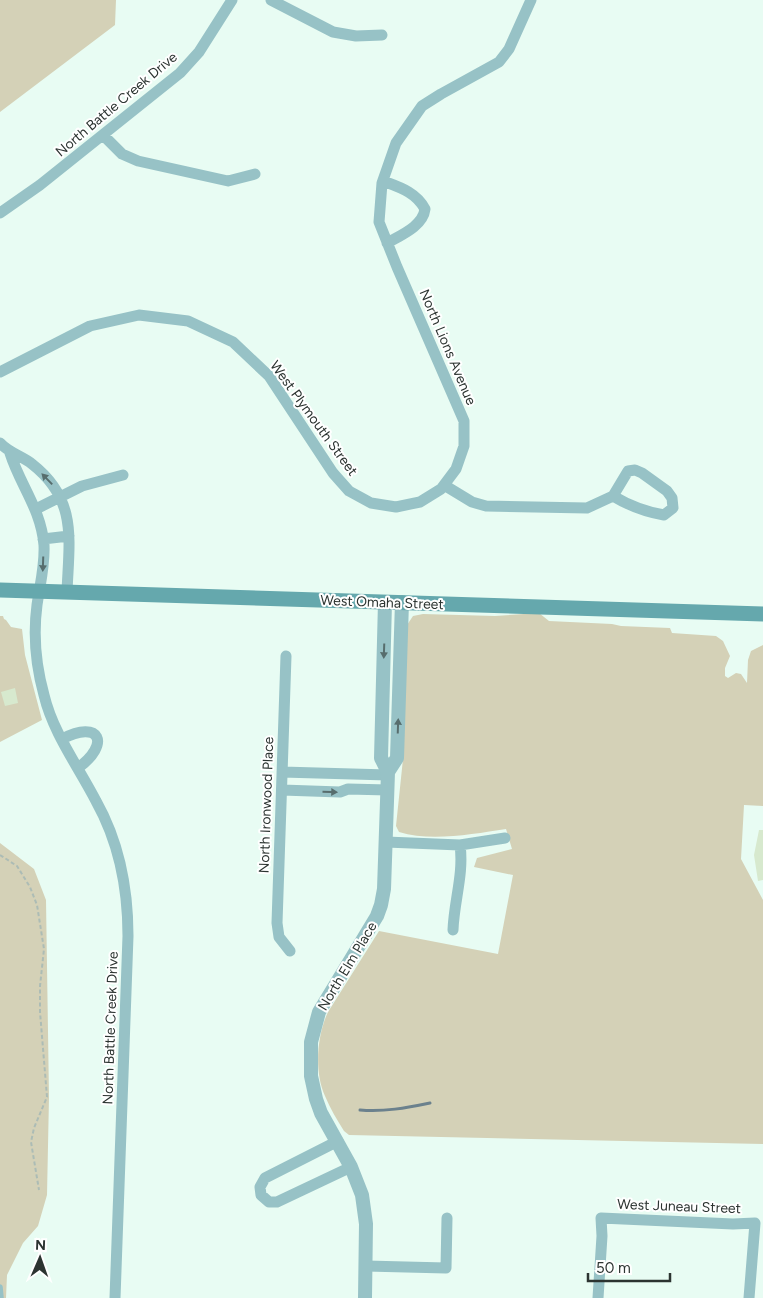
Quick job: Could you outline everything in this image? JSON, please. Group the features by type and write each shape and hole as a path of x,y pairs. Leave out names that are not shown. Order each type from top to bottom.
{"main road":[{"name":"West Omaha Street","path":"0,590 763,614"}],"street":[{"name":"North Battle Creek Drive","path":"0,213 40,185 180,73 199,52 232,0"},
{"path":"271,0 333,32 356,36 382,35"},
{"name":"North Lions Avenue","path":"443,487 456,469 464,446 464,421 379,222 383,181 396,142 422,106 499,62 508,49 531,0"},
{"path":"103,135 122,154 138,161 228,181 255,174"},
{"path":"383,181 407,191 422,203 425,209 422,219 416,225 387,243"},
{"name":"West Plymouth Street","path":"0,372 90,326 139,315 188,321 233,342 269,376 333,473 349,491 371,503 396,507 420,502 443,487"},
{"name":"North Battle Creek Drive","path":"0,443 10,452 33,464 61,497 68,517 67,592"},
{"name":"North Battle Creek Drive","path":"10,452 14,468 27,488 36,509 43,539 43,578 38,604 35,642 39,676 47,708 97,802 113,840 122,872 128,917 115,1298"},
{"path":"443,487 472,502 486,506 588,508 613,496 628,471 635,470 667,491 672,498 673,508 664,515 654,514 613,496"},
{"path":"36,509 91,483 124,475"},
{"path":"43,539 69,536"},
{"name":"North Elm Place","path":"365,1298 366,1224 362,1195 352,1167 321,1113 313,1088 311,1070 313,1032 319,1012 370,928 381,905 385,881 388,774 381,758 385,602"},
{"name":"North Elm Place","path":"388,774 397,758 402,602"},
{"name":"North Ironwood Place","path":"286,656 277,923 279,937 290,951"},
{"path":"62,739 85,731 97,737 98,743 94,755 78,768"},
{"path":"282,772 388,774"},
{"path":"282,790 340,792 348,789 388,790"},
{"path":"386,842 460,845 505,838"},
{"path":"453,930 461,874 460,845"},
{"path":"338,1141 265,1178 260,1187 261,1195 269,1202 277,1202 352,1167"},
{"path":"366,1266 446,1268 447,1218"},
{"name":"West Juneau Street","path":"598,1298 602,1236 601,1218 723,1224 755,1223 749,1298"}],"lane":[{"path":"0,1287 1,1298"}],"path":[{"path":"0,854 17,866 30,887 37,905 44,949 40,986 40,1012 47,1097 34,1128 31,1142 39,1190"}],"shaded area":[{"path":"0,0 116,0 115,25 0,112"},
{"path":"539,613 549,621 670,628 672,633 716,636 723,641 730,656 725,668 725,676 728,678 736,673 741,674 747,683 748,660 751,651 763,645 763,806 744,805 741,859 763,900 763,1144 349,1135 341,1127 325,1096 318,1065 319,1042 324,1021 379,931 498,954 513,875 474,867 477,858 512,849 506,829 438,837 399,832 396,826 403,759 407,625 413,616 423,614 495,616"},
{"path":"0,616 3,616 11,627 22,629 25,655 42,720 0,742"},
{"path":"0,843 34,869 46,900 49,1097 47,1195 38,1226 23,1243 7,1275 6,1298 0,1298"}],"building":[{"path":"15,688 18,703 5,706 1,692"},
{"path":"759,830 763,830 763,880 758,881 754,855"}],"waterway":[{"path":"360,1110 395,1109 430,1103"}]}
